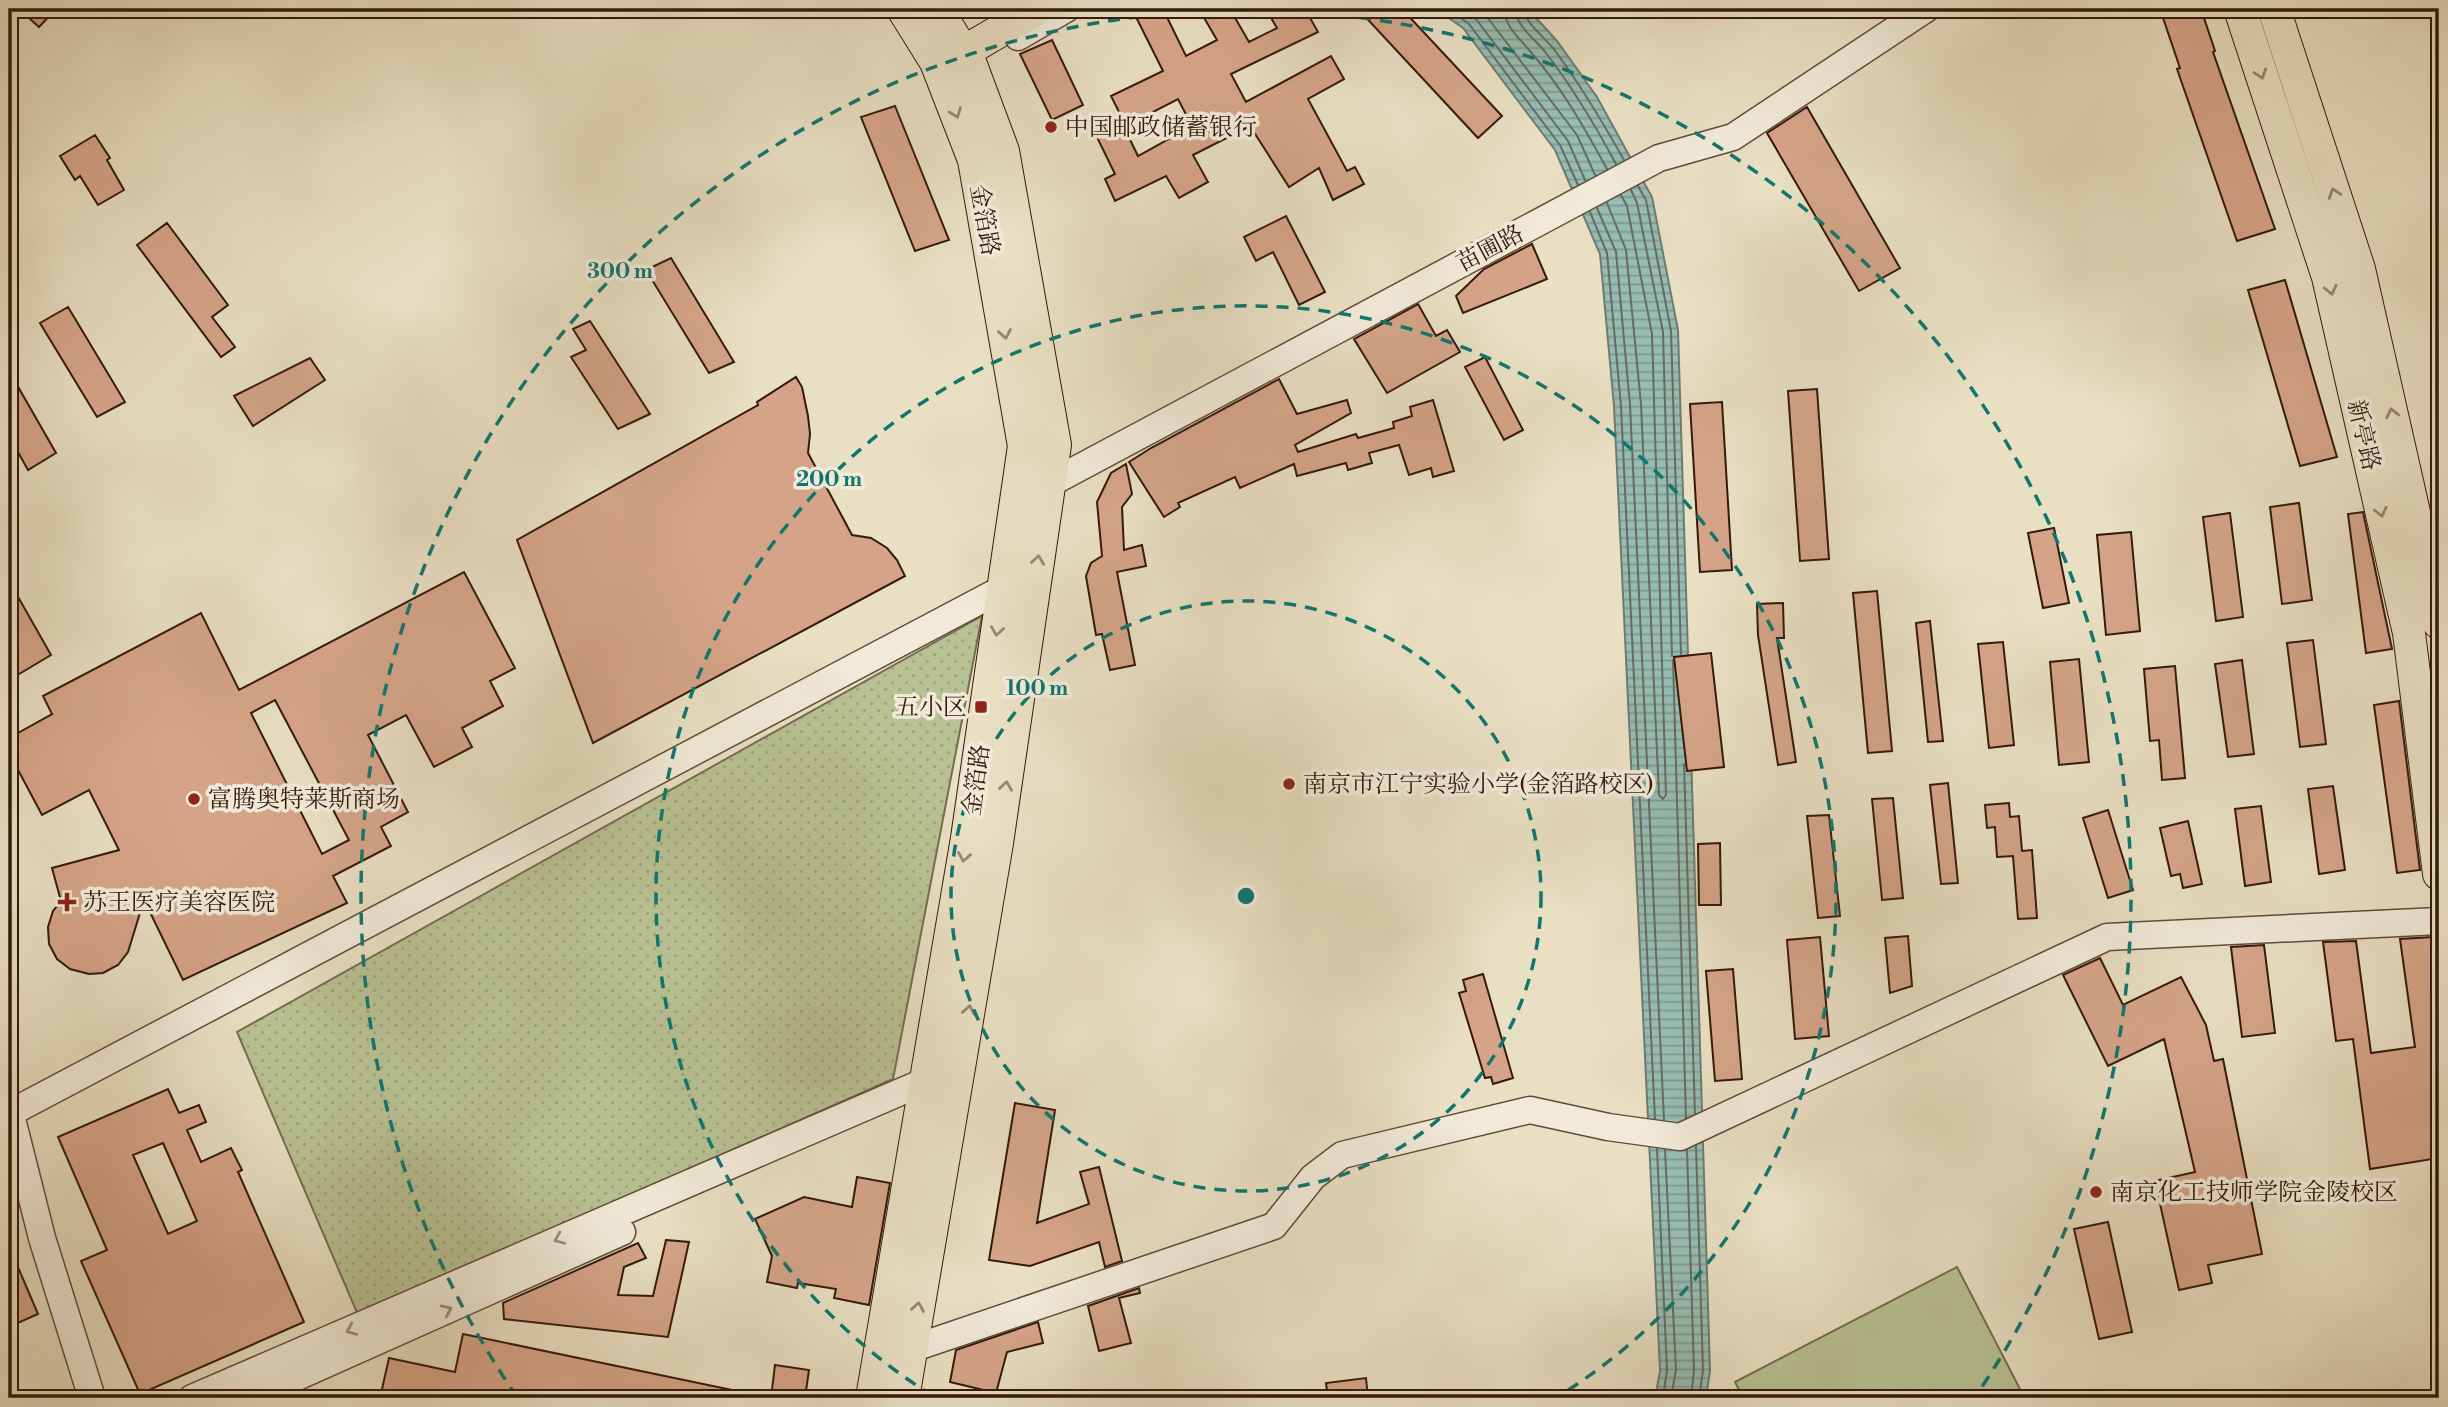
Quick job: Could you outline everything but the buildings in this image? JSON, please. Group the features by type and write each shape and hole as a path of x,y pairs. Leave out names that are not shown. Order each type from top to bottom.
{"main road":[{"name":"金箔路","path":"903,9 957,61 1024,446 967,838 911,1349 903,1398"},
{"name":"金箔路","path":"872,1398 941,1081 997,843 1055,445 1003,151 957,61 937,9"},
{"path":"957,61 1037,9"},
{"name":"新亭路","path":"2240,9 2328,277 2334,303 2409,633 2439,873"},
{"name":"新亭路","path":"2274,9 2359,269 2439,623"}],"street":[{"path":"957,61 1066,9"},
{"name":"苗圃路","path":"1049,484 1659,158 1733,137 1926,9"},
{"path":"92,1398 42,1238 10,1110 1004,587"},
{"path":"911,1349 1274,1226 1313,1177 1342,1155 1530,1110 1608,1127 1680,1137 2107,937 2439,921"},
{"path":"192,1398 941,1081"},
{"path":"250,1398 941,1081"}],"green space":[{"path":"982,616 893,1079 358,1315 237,1032"},
{"path":"1957,1267 2020,1389 2003,1398 1743,1398 1735,1382"}],"water":[{"path":"1436,9 1528,9 1557,41 1597,97 1652,197 1678,330 1710,1371 1706,1398 1655,1398 1660,1371 1614,406 1600,254 1555,150 1463,28"}],"place":[{"name":"中国邮政储蓄银行","path":"1051,127"},
{"name":"五小区","path":"981,707"},
{"name":"南京市江宁实验小学(金箔路校区)","path":"1289,784"},
{"name":"富腾奥特莱斯商场","path":"194,799"},
{"name":"苏王医疗美容医院","path":"67,902"},
{"name":"南京化工技师学院金陵校区","path":"2096,1192"}]}
